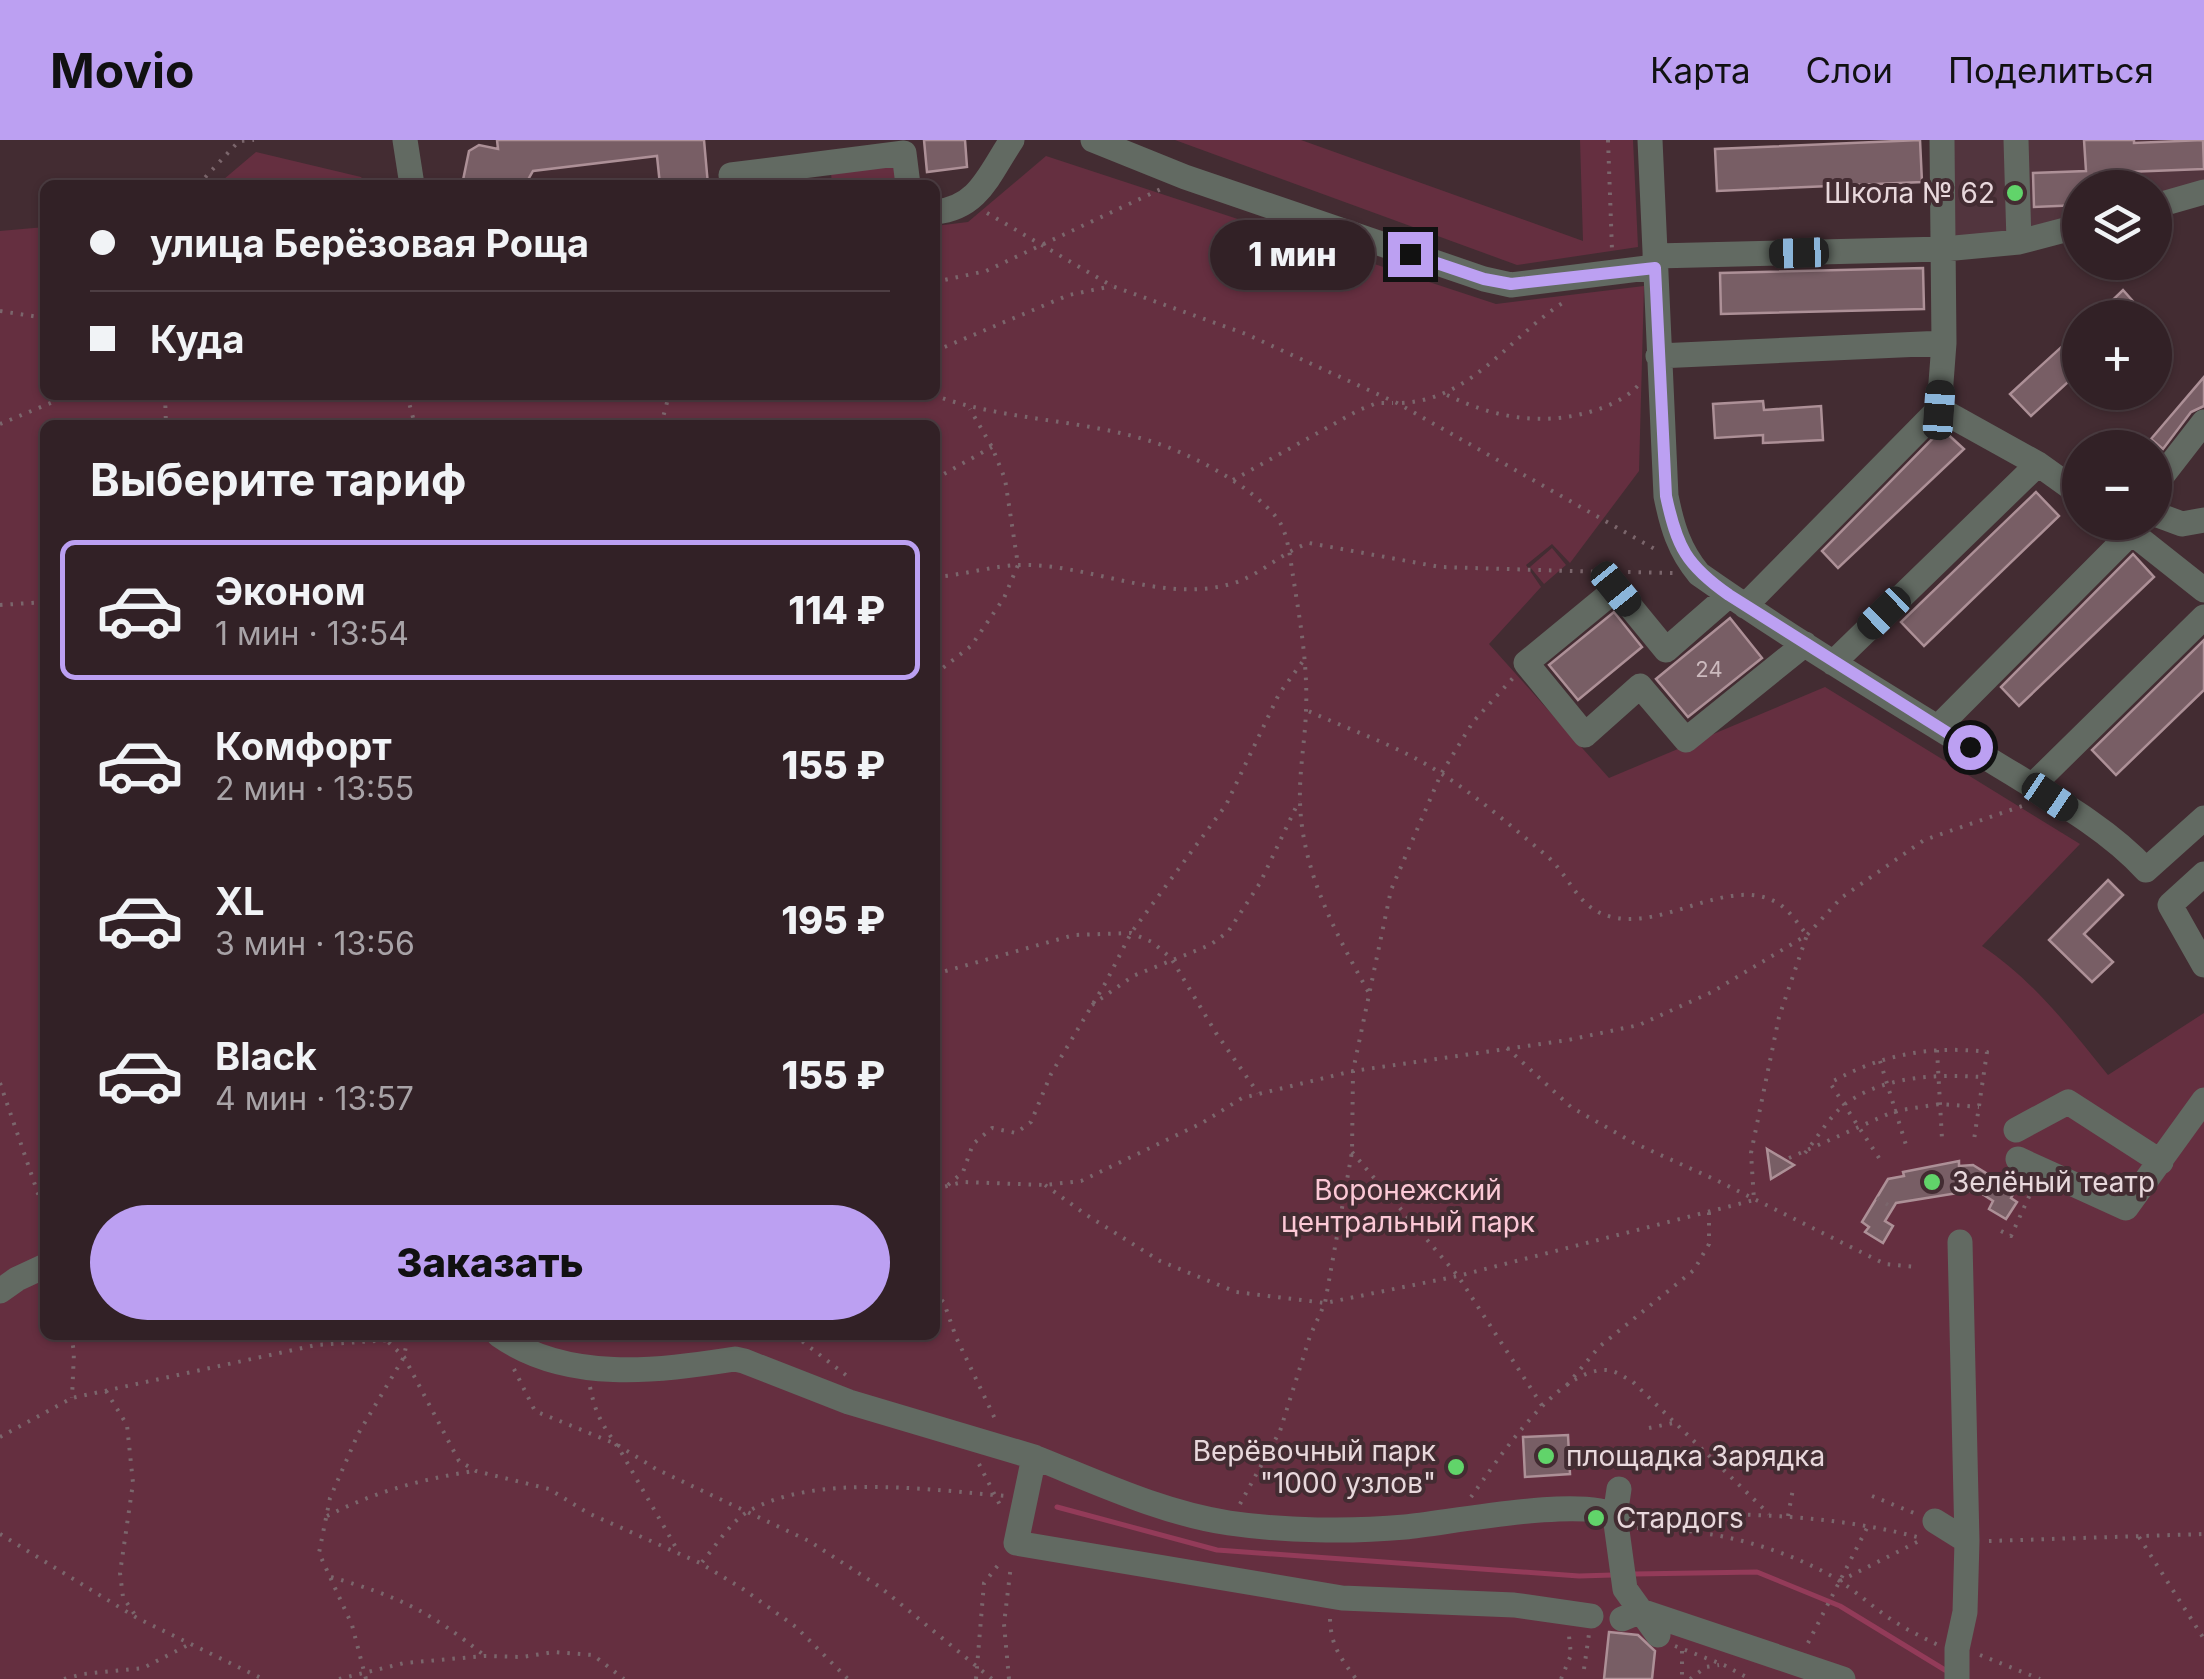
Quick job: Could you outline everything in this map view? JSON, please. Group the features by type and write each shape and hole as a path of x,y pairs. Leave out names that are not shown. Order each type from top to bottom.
{"street":[{"path":"405,140 411,180"},
{"path":"940,212 969,203 1012,140"},
{"path":"1093,140 1186,177 1484,279 1511,284 1613,273 1655,262 1944,249 2019,242 2062,231"},
{"path":"1650,140 1666,496 1684,557 1699,574 1737,600 2128,850 2204,944"},
{"path":"1805,644 1686,740 1640,686 1585,734 1526,663 1616,589 1666,650 1737,600 1939,410 1944,343 1942,140"},
{"path":"2016,140 2019,242"},
{"path":"732,180 732,175 904,153 907,180"},
{"path":"2172,201 2204,192"},
{"path":"1658,356 1944,343"},
{"path":"1939,410 2062,481"},
{"path":"2172,463 2204,422"},
{"path":"1833,663 2038,464"},
{"path":"2172,520 2182,524 2204,520"},
{"path":"1938,728 2115,540"},
{"path":"2145,540 2204,590"},
{"path":"2041,792 2204,617"},
{"path":"2146,870 2204,818"},
{"path":"2170,904 2204,874"},
{"path":"2170,904 2204,965"},
{"path":"2018,1159 2126,1208 2204,1100"},
{"path":"2016,1130 2068,1102 2161,1162"},
{"path":"1957,1679 1956,1649 1965,1612 1970,1542 1960,1242"},
{"path":"0,1290 40,1268"},
{"path":"507,1340 524,1350 585,1366 624,1370 735,1359 849,1402 1034,1457 1131,1496 1229,1523 1345,1530 1406,1527 1455,1518 1616,1511 1626,1590 1639,1623 1802,1656 1843,1679"},
{"path":"1034,1457 1016,1543 1342,1598 1514,1605 1580,1614"},
{"path":"1935,1532 1970,1542"}],"path":[{"path":"204,180 239,140 254,140"},
{"path":"1608,140 1613,273"},
{"path":"940,281 986,271 1186,177"},
{"path":"969,203 1112,286 1246,334 1398,403 1665,555"},
{"path":"940,348 1070,294 1112,286"},
{"path":"1232,480 1359,410 1377,403 1425,402 1445,394 1483,370 1572,297"},
{"path":"0,310 40,317"},
{"path":"1445,394 1478,410 1532,421 1571,418 1608,406 1636,390 1658,356"},
{"path":"940,397 970,408 1094,426 1170,448 1232,480 1279,520 1289,549 1306,657 1300,801 1316,888 1369,993"},
{"path":"0,424 58,400"},
{"path":"940,670 971,646 1004,598 1018,565 1006,479 970,408"},
{"path":"940,476 992,447"},
{"path":"940,576 1018,565 1057,568 1138,585 1200,588 1234,583 1289,549 1309,543 1440,568 1699,574"},
{"path":"0,605 40,602"},
{"path":"946,1186 962,1172 973,1144 992,1128 1016,1133 1031,1122 1051,1074 1130,933 1226,805 1279,694 1306,657"},
{"path":"1229,1523 1280,1431 1310,1336 1326,1302 1352,1152 1352,1071 1391,890 1441,774 1473,722 1526,663"},
{"path":"1306,710 1412,756 1441,774 1551,860 1588,907 1611,917 1636,920 1736,895 1758,896 1776,902 1807,935"},
{"path":"940,1188 963,1182 1045,1185 1081,1181 1258,1093 1352,1071 1568,1040 1639,1024 1712,992 1807,935 1841,898 1924,840 2041,792"},
{"path":"1089,1007 1134,976 1210,945 1228,932 1260,884 1300,801"},
{"path":"940,973 1074,935 1130,933 1152,942 1171,958 1258,1093"},
{"path":"1754,1200 1751,1152 1780,1018 1807,935"},
{"path":"1506,1048 1571,1107 1634,1143 1885,1264 1916,1267"},
{"path":"1938,1050 1942,1139"},
{"path":"1879,1158 1830,1083 1880,1060 1910,1052 1987,1052 1974,1140"},
{"path":"1880,1060 1906,1145"},
{"path":"1804,1153 1844,1105 1887,1084 1939,1075 1984,1077"},
{"path":"0,1083 40,1199"},
{"path":"1790,1158 1895,1111 1940,1104 1980,1107"},
{"path":"1352,1152 1458,1276 1543,1408"},
{"path":"2001,1231 2012,1236 2033,1188 2048,1172"},
{"path":"1980,1193 1990,1176"},
{"path":"1045,1185 1160,1260 1190,1273 1236,1292 1326,1302 1458,1276 1754,1200"},
{"path":"1877,1198 1893,1208"},
{"path":"1455,1518 1506,1448 1599,1347 1694,1270 1709,1244 1709,1212"},
{"path":"940,1299 1009,1450"},
{"path":"72,1340 72,1398"},
{"path":"0,1437 72,1398 316,1344 393,1340"},
{"path":"365,1676 352,1624 319,1553 330,1498 358,1434 404,1357 407,1340"},
{"path":"801,1340 853,1380"},
{"path":"388,1341 404,1357 459,1461 476,1471 549,1489 588,1513 700,1564 796,1626 848,1679"},
{"path":"512,1365 536,1411 616,1444 656,1469 809,1541 880,1586 992,1679"},
{"path":"585,1366 595,1413 679,1553"},
{"path":"1564,1388 1584,1375 1610,1370 1633,1382 1770,1514"},
{"path":"106,1392 126,1425 134,1483 120,1573 123,1597 137,1618"},
{"path":"1648,1428 1672,1423"},
{"path":"978,1461 1008,1518 1016,1543 1004,1624 1008,1679"},
{"path":"327,1516 368,1496 431,1478 476,1471"},
{"path":"700,1564 746,1512 802,1495 876,1485 1026,1497"},
{"path":"1788,1516 1792,1488"},
{"path":"1872,1496 1935,1532"},
{"path":"1616,1511 1770,1514 1869,1524 1923,1538 1840,1581"},
{"path":"1616,1511 1748,1543 1819,1569 1886,1616 1956,1649 2040,1679"},
{"path":"1802,1656 1869,1524"},
{"path":"0,1534 137,1618 264,1679"},
{"path":"1970,1542 2204,1534"},
{"path":"2139,1537 2204,1639"},
{"path":"976,1679 984,1583 1016,1543"},
{"path":"330,1576 391,1594 438,1618 485,1656"},
{"path":"1342,1598 1330,1618 1330,1639 1338,1658 1356,1679"},
{"path":"1560,1679 1571,1655 1566,1624 1580,1614"},
{"path":"1639,1623 1682,1651 1724,1665 1750,1679"},
{"path":"64,1679 143,1668 190,1644"},
{"path":"1682,1651 1682,1679"},
{"path":"339,1679 365,1676 404,1663 554,1652 593,1656 624,1679"},
{"path":"1690,1679 1706,1667 1724,1665"}],"shaded area":[{"name":"Школа № 62","path":"1950,140 2204,140 2204,185 2172,194 2172,170 2062,170 2062,224 1951,242"}],"green space":[{"path":"1175,140 1301,140 1583,241 1580,140 1633,140 1638,247 1517,265"},
{"path":"256,152 363,180 223,180"},
{"name":"Воронежский центральный парк","path":"1046,156 1496,304 1644,286 1639,471 1570,563 1552,544 1526,565 1541,587 1489,644 1609,778 1825,687 2080,844 1982,946 2034,989 2108,1075 2204,1013 2204,1679 0,1679 0,231 40,227 40,400 940,400 940,225 968,222"},
{"path":"897,166 898,180 832,180 831,173"},
{"path":"1552,548 1566,565 1544,584 1530,567"}],"building":[{"path":"497,140 704,140 708,180 659,180 657,156 533,171 528,180 463,180 469,151 479,145 498,149"},
{"path":"924,140 965,140 967,167 927,172"},
{"path":"1920,140 1922,182 1717,191 1715,149"},
{"path":"2084,140 2203,140 2204,169 2086,170"},
{"path":"2062,172 2062,206 2034,207 2033,173"},
{"path":"1923,268 1924,309 1721,314 1720,273"},
{"path":"2123,290 2132,300 2113,300"},
{"path":"2062,346 2062,388 2031,416 2010,394"},
{"path":"2204,377 2204,406 2191,412 2172,437 2172,430 2159,430"},
{"path":"1763,401 1764,410 1821,406 1823,440 1763,443 1763,435 1715,438 1713,404"},
{"path":"1942,429 1964,449 1838,568 1822,551"},
{"path":"2036,492 2059,516 1924,646 1901,622"},
{"path":"2133,554 2154,577 2019,706 2001,687"},
{"path":"1614,612 1642,647 1578,700 1549,665"},
{"path":"1730,618 1762,658 1688,717 1656,679"},
{"path":"2204,640 2204,690 2116,775 2092,750"},
{"path":"2108,880 2123,895 2084,934 2113,962 2092,982 2049,940"},
{"path":"1767,1149 1794,1165 1771,1179"},
{"path":"1959,1161 1959,1166 1973,1165 2015,1191 2011,1198 2017,1202 2006,1219 1989,1209 1993,1201 1976,1190 1896,1203 1885,1221 1893,1226 1883,1243 1865,1232 1869,1227 1862,1222 1888,1179 1904,1176 1903,1172"},
{"name":"площадка Зарядка","path":"1568,1435 1570,1474 1525,1477 1523,1437"},
{"path":"1609,1632 1638,1635 1655,1651 1652,1679 1604,1679"}],"waterway":[{"path":"1057,1507 1217,1550 1579,1576 1613,1575"},
{"path":"1634,1574 1757,1572 1840,1606 1945,1670"}],"place":[{"name":"Школа № 62","path":"2015,193"},
{"name":"Зелёный театр","path":"1932,1182"},
{"name":"площадка Зарядка","path":"1546,1456"},
{"name":"Верёвочный парк \"1000 узлов\"","path":"1456,1467"},
{"name":"Стардогs","path":"1596,1518"}],"route":[{"path":"1410,254 1511,284 1655,268 1666,496 1684,557 1699,574 1729,595 1970,747"}]}
